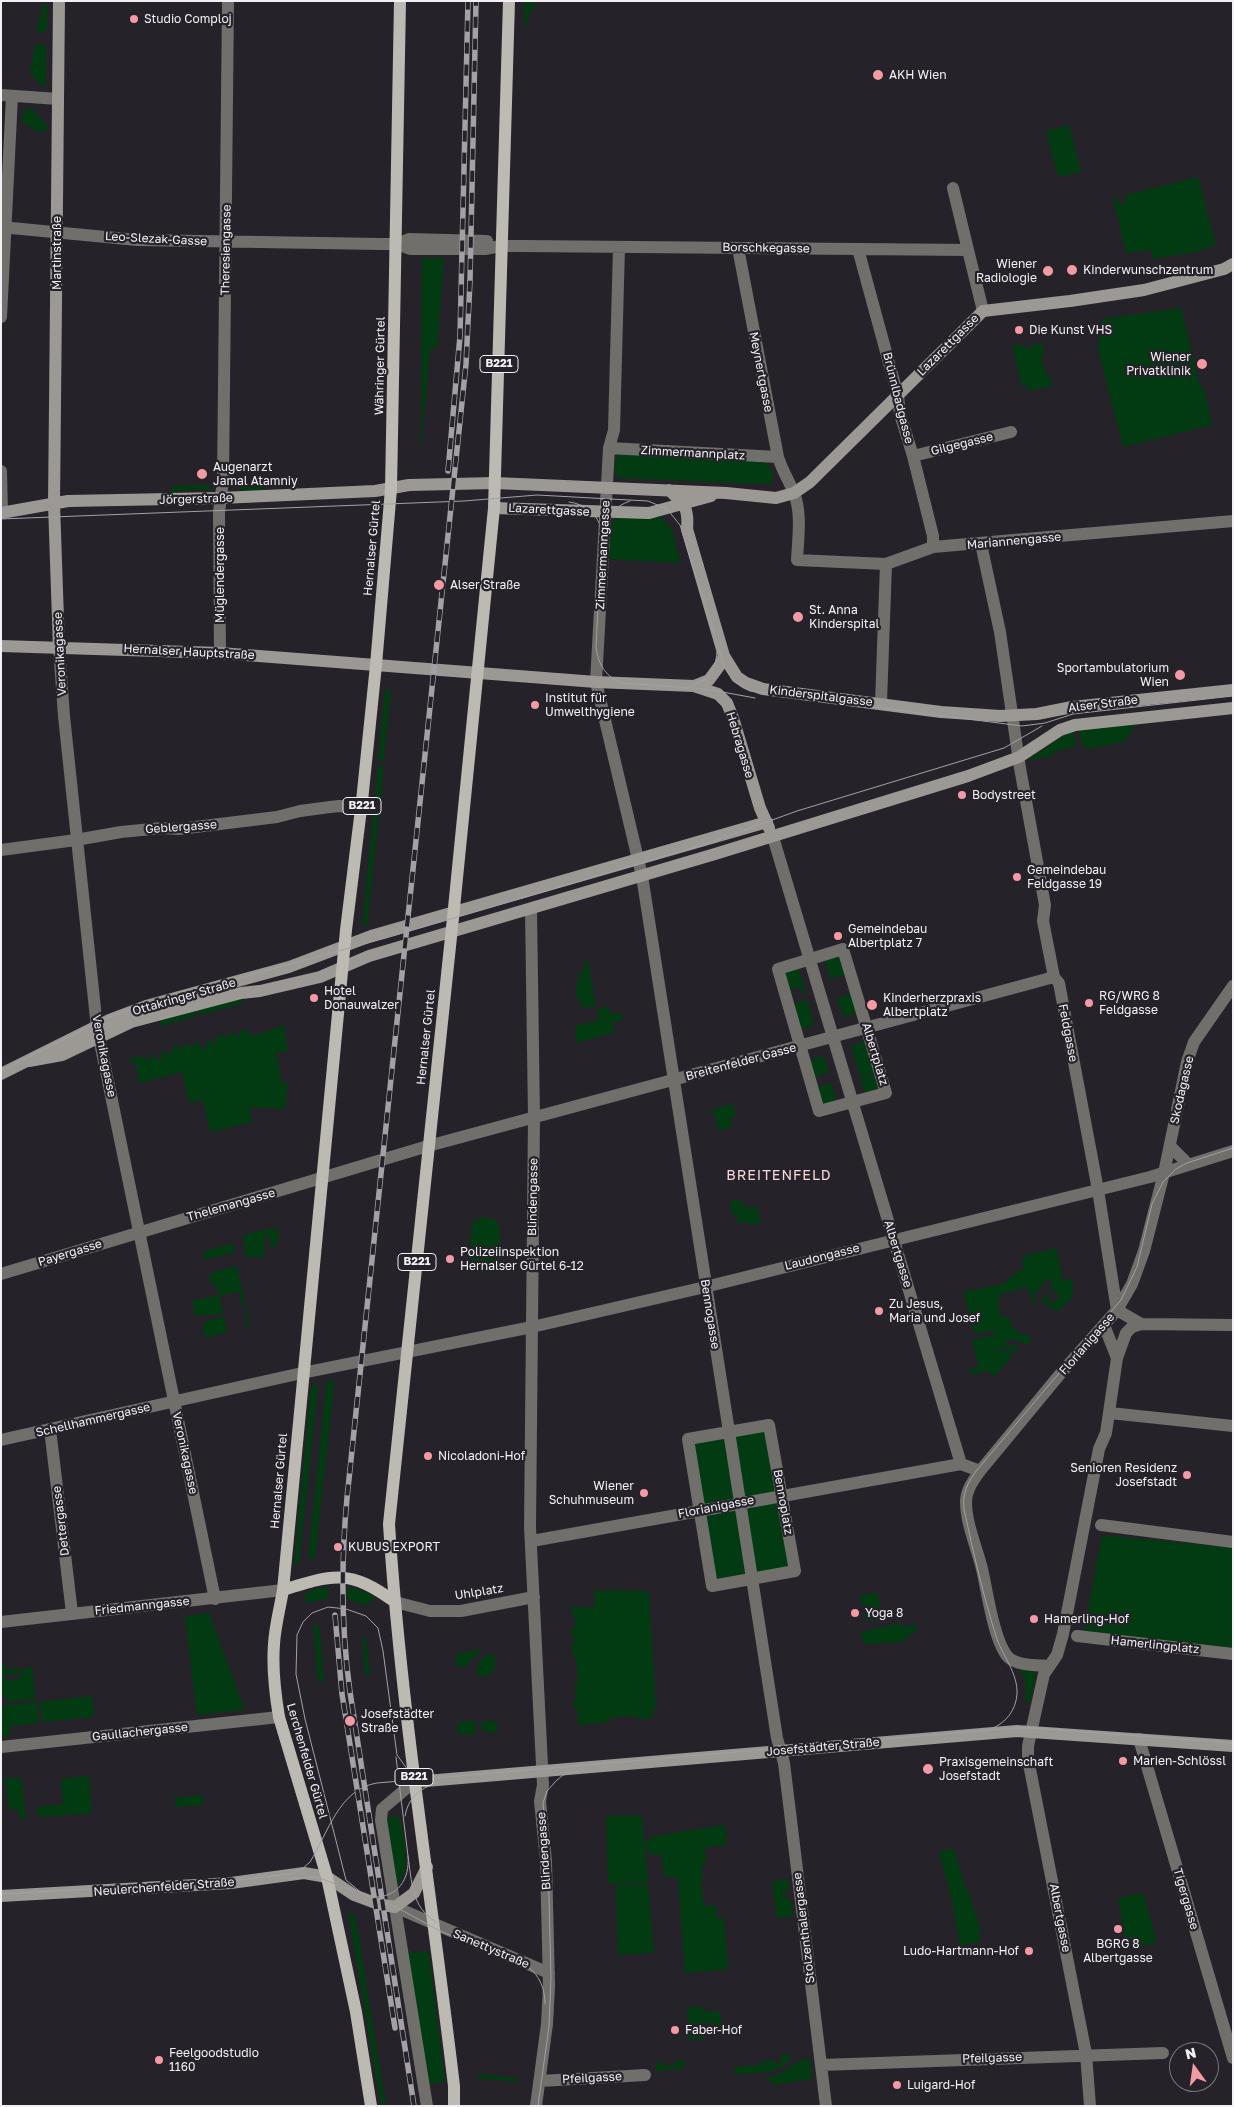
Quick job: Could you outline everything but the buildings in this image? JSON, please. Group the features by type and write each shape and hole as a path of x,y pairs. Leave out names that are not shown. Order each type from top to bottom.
{"main road":[{"name":"Martinstraße","path":"54,504 59,1"},
{"name":"Währinger Gürtel","path":"391,489 400,1"},
{"name":"B221","path":"495,483 508,1"},
{"name":"Lazarettgasse","path":"794,493 810,482 983,311 1144,290 1224,269 1233,264"},
{"name":"Hernalser Gürtel","path":"283,1590 302,1374 376,665 391,489 409,485 495,483 454,912 389,1524 396,1602"},
{"name":"Lazarettgasse","path":"495,483 606,487"},
{"path":"606,487 726,493 776,498 794,493"},
{"name":"Jörgerstraße","path":"2,513 68,501 220,498 391,489"},
{"path":"376,665 596,682 694,686 709,680 724,656 692,549 687,529 688,515 684,504 669,490"},
{"path":"605,513 649,513 726,493"},
{"name":"Veronikagasse","path":"54,504 60,648"},
{"name":"Lazarettgasse","path":"494,508 605,513"},
{"name":"Hernalser Hauptstraße","path":"1,646 220,652 376,665"},
{"name":"Kinderspitalgasse","path":"724,656 737,677 746,683 763,689 941,712 1014,716"},
{"name":"Hebragasse","path":"694,686 718,694 727,703 760,808 767,822"},
{"name":"Alser Straße","path":"1014,716 1078,706 1233,690"},
{"name":"Alser Straße","path":"452,931 642,876 968,776 1019,757 1060,730 1075,725 1233,708"},
{"path":"345,948 371,936 767,822 773,836"},
{"path":"343,968 369,956 452,931"},
{"name":"Ottakringer Straße","path":"1,1074 98,1031 146,1006 290,967 345,948"},
{"name":"Ottakringer Straße","path":"98,1031 241,993 260,991 320,977 343,968"},
{"path":"283,1590 319,1579 338,1576 356,1579 375,1587 396,1602"},
{"name":"Lerchenfelder Gürtel","path":"283,1590 274,1643 275,1692 280,1717 327,1877 356,2012 371,2106"},
{"name":"B221","path":"396,1602 414,1782 435,1924 454,2086 454,2106"},
{"name":"Josefstädter Straße","path":"414,1782 1004,1732 1032,1732 1233,1746"},
{"path":"327,1877 354,1895 378,1904 395,1907 414,1893 427,1866"},
{"name":"Neulerchenfelder Straße","path":"1,1896 231,1883 304,1873 327,1877"}],"street":[{"name":"Theresiengasse","path":"220,498 223,481 228,1"},
{"path":"1,317 6,96 58,99"},
{"path":"953,188 983,311"},
{"name":"Leo-Slezak-Gasse","path":"3,227 58,234 137,240 397,244"},
{"path":"397,244 409,239 485,240 501,246"},
{"name":"Borschkegasse","path":"501,246 968,250"},
{"name":"Zimmermanngasse","path":"618,247 614,430 609,448 606,487 596,682 638,859"},
{"name":"Meynertgasse","path":"738,248 778,457 784,476 794,493"},
{"name":"Brünnlbadgasse","path":"858,249 898,396 900,414 913,456 933,536 933,547"},
{"name":"Gilgegasse","path":"913,456 1011,432"},
{"name":"Zimmermannplatz","path":"609,448 778,457"},
{"path":"1,471 2,513"},
{"name":"Mariannengasse","path":"794,493 798,510 797,560 886,564 933,547 1233,521"},
{"name":"Müglendergasse","path":"220,498 220,652"},
{"path":"981,544 1000,632 1019,757"},
{"path":"881,704 886,564"},
{"name":"Veronikagasse","path":"60,648 64,716 76,840 98,1031 215,1599"},
{"name":"Feldgasse","path":"1019,757 1045,905 1043,921 1054,977 1059,983 1098,1190 1117,1310"},
{"name":"Geblergasse","path":"1,850 121,832 162,828 179,829 277,817 300,811 330,807 339,806 361,809"},
{"name":"Albertgasse","path":"773,836 960,1464"},
{"path":"638,859 642,876"},
{"name":"Bennogasse","path":"642,876 739,1503 753,1578 777,1738 781,1751"},
{"name":"Blindengasse","path":"530,908 534,1118 532,1541"},
{"name":"Albertplatz","path":"843,949 867,1028 886,1093 820,1111 778,969 843,949"},
{"name":"Breitenfelder Gasse","path":"428,1146 1054,977"},
{"name":"Skodagasse","path":"1117,1310 1132,1284 1139,1267 1164,1173 1187,1062 1194,1042 1233,986"},
{"path":"323,1179 428,1146"},
{"path":"1170,1146 1189,1165"},
{"name":"Laudongasse","path":"408,1353 532,1327 705,1287 1098,1190 1164,1173 1233,1151"},
{"name":"Thelemangasse","path":"139,1232 323,1179"},
{"name":"Payergasse","path":"1,1274 139,1232"},
{"name":"Florianigasse","path":"980,1471 1061,1373 1117,1310 1141,1324 1233,1325"},
{"path":"960,1464 980,1471 970,1486 967,1496 967,1508 997,1632 1003,1648 1009,1658 1047,1670 1058,1655 1063,1634 1099,1449 1106,1433 1110,1413 1117,1358 1126,1333 1132,1327 1141,1324"},
{"path":"1104,1325 1117,1358"},
{"path":"302,1374 408,1353"},
{"name":"Schellhammergasse","path":"1,1440 302,1374"},
{"path":"1110,1413 1233,1426"},
{"name":"Bennoplatz","path":"769,1424 795,1571 712,1586 688,1439 729,1432 769,1424"},
{"name":"Dettergasse","path":"50,1429 72,1614"},
{"name":"Florianigasse","path":"532,1541 960,1464"},
{"path":"1101,1525 1233,1542"},
{"path":"532,1541 534,1597"},
{"name":"Friedmanngasse","path":"1,1622 283,1590"},
{"name":"Blindengasse","path":"534,1597 543,1785 540,1801 546,1861 549,1973 547,2024 536,2106"},
{"name":"Uhlplatz","path":"396,1602 430,1611 461,1611 534,1597"},
{"name":"Hamerlingplatz","path":"1077,1636 1233,1654"},
{"name":"Albertgasse","path":"1047,1670 1028,1746 1028,1759 1086,2054 1090,2106"},
{"name":"Gaullachergasse","path":"1,1747 280,1717"},
{"name":"Tigergasse","path":"1139,1739 1233,2058"},
{"name":"Stolzenthalergasse","path":"781,1751 826,2106"},
{"path":"414,1782 382,1810 381,1820 427,2106"},
{"path":"395,1907 435,1924"},
{"name":"Sanettystraße","path":"435,1924 549,1973"},
{"name":"Pfeilgasse","path":"821,2064 1163,2053"},
{"name":"Pfeilgasse","path":"540,2081 645,2075"}],"green space":[{"path":"524,1 537,1 528,17 524,34"},
{"path":"43,4 47,4 47,30 39,33 37,31"},
{"path":"35,45 46,46 46,85 40,85 30,72"},
{"path":"24,109 34,110 48,129 37,131 22,122"},
{"path":"1069,125 1081,172 1058,177 1046,131"},
{"path":"1198,177 1216,245 1196,252 1153,259 1151,250 1126,253 1113,198 1117,197 1120,205 1126,202 1125,195"},
{"path":"422,258 444,258 437,348 430,349 421,452"},
{"path":"1181,308 1200,387 1204,387 1212,425 1123,447 1098,349 1102,319"},
{"path":"1032,344 1043,344 1044,355 1041,356 1046,375 1049,374 1052,386 1028,391 1027,385 1022,386 1012,345 1026,345 1027,349 1032,349"},
{"path":"620,453 761,460 771,469 773,479 772,483 761,484 618,478 614,465"},
{"path":"263,483 266,490 239,491 241,484"},
{"path":"209,485 211,492 207,492 206,489 171,493 173,486"},
{"path":"660,516 672,529 680,563 607,559 609,531 617,517"},
{"path":"385,689 391,690 383,764 382,761 378,761"},
{"path":"1134,722 1135,726 1124,742 1087,749 1082,746 1079,730"},
{"path":"1073,731 1076,747 1055,751 1052,756 1027,761 1058,739"},
{"path":"378,766 384,766 367,926 362,926"},
{"path":"839,956 846,975 834,977 831,980 825,960"},
{"path":"588,960 596,1007 581,1007 581,1000 576,999 579,973 584,973 585,961"},
{"path":"799,969 806,993 803,994 800,987 791,989 793,997 790,998 783,973"},
{"path":"852,994 857,1013 843,1017 837,998"},
{"path":"243,998 244,1003 199,1015 198,1010"},
{"path":"807,1000 814,1025 800,1030 792,1004"},
{"path":"608,1006 611,1014 622,1013 623,1020 612,1023 615,1032 576,1043 576,1025 598,1021 598,1010"},
{"path":"195,1011 196,1016 160,1026 159,1021"},
{"path":"284,1025 288,1051 276,1053 282,1083 287,1082 286,1109 250,1107 252,1122 210,1132 203,1100 189,1103 182,1072 139,1083 137,1077 140,1073 136,1070 138,1065 128,1059 145,1056 146,1061 151,1060 150,1055 154,1054 156,1060 162,1059 161,1052 165,1051 167,1055 171,1053 173,1046 178,1045 179,1049 183,1048 183,1044 190,1044 191,1047 195,1046 195,1043 199,1041 201,1049 208,1047 206,1040 210,1039 212,1044 216,1043 215,1038 219,1037 219,1035 223,1034 224,1038 228,1037 228,1033 235,1033 236,1036 240,1035 240,1031 245,1030 245,1032 250,1031 251,1037"},
{"path":"865,1041 875,1074 861,1079 851,1046"},
{"path":"824,1056 829,1073 814,1077 810,1060"},
{"path":"875,1076 879,1088 864,1093 861,1080"},
{"path":"832,1083 836,1100 823,1104 818,1087"},
{"path":"733,1104 736,1116 730,1117 732,1127 718,1130 715,1113 709,1114 708,1112"},
{"path":"740,1199 741,1204 745,1203 746,1209 757,1206 761,1223 748,1225 747,1220 739,1223 736,1221 738,1219 737,1215 732,1214 730,1201"},
{"path":"482,1217 493,1219 500,1230 500,1260 495,1269 485,1273 479,1272 472,1266 470,1245 472,1223"},
{"path":"265,1229 279,1229 277,1247 270,1246 270,1237 265,1236 264,1257 246,1257 243,1236"},
{"path":"233,1243 234,1253 205,1259 203,1252"},
{"path":"1056,1248 1062,1280 1073,1279 1072,1298 1057,1312 1041,1301 1048,1292 1047,1290 1050,1292 1047,1296 1051,1302 1055,1302 1060,1296 1049,1287 1053,1283 1048,1279 1044,1280 1045,1283 1034,1295 1036,1303 1034,1306 1028,1287 1000,1294 1000,1299 997,1300 1001,1317 1005,1316 1012,1322 1010,1325 1022,1335 1025,1333 1032,1339 1027,1345 1014,1339 1004,1342 1010,1347 1013,1344 1018,1348 1014,1354 1005,1347 995,1350 994,1352 1004,1349 1012,1356 994,1377 988,1370 971,1375 969,1370 979,1367 972,1340 993,1335 994,1330 975,1334 963,1292 1007,1283 1007,1278 1014,1277 1013,1273 1023,1270 1023,1256"},
{"path":"237,1266 250,1327 247,1328 244,1305 242,1305 239,1291 219,1296 223,1313 195,1316 192,1301 219,1295 216,1284 211,1285 209,1276 216,1271"},
{"path":"224,1316 227,1332 205,1338 204,1322"},
{"path":"327,1380 334,1381 334,1384 315,1557 308,1560"},
{"path":"318,1385 299,1564 294,1566 311,1386"},
{"path":"769,1425 795,1571 712,1586 688,1439"},
{"path":"1102,1535 1233,1548 1233,1648 1084,1631"},
{"path":"328,1586 328,1598 306,1603 304,1595 314,1589"},
{"path":"347,1587 361,1590 376,1597 365,1605 347,1599"},
{"path":"594,1590 649,1592 656,1708 653,1711 653,1718 637,1719 635,1716 609,1718 609,1722 578,1725 577,1708 574,1707 573,1700 576,1699 575,1683 578,1683 576,1656 573,1656 572,1642 575,1642 575,1637 572,1637 571,1628 575,1628 571,1607 595,1607"},
{"path":"877,1592 884,1620 875,1622 874,1619 866,1620 860,1596"},
{"path":"209,1613 244,1708 243,1710 197,1715 185,1616"},
{"path":"900,1623 901,1627 916,1625 917,1630 901,1642 864,1644 861,1632"},
{"path":"313,1625 319,1625 324,1681 318,1682"},
{"path":"366,1637 370,1675 365,1675 362,1638"},
{"path":"482,1649 474,1659 471,1658 467,1666 457,1667 455,1658 458,1657 457,1654"},
{"path":"492,1653 495,1655 495,1668 488,1676 477,1676 477,1668 480,1662"},
{"path":"5,1664 6,1670 22,1668 18,1674 4,1675 5,1681 18,1679 25,1668 32,1667 35,1699 6,1702 5,1695 1,1695 1,1665"},
{"path":"1019,1666 1032,1670 1036,1674 1030,1703 1025,1702 1026,1685"},
{"path":"92,1696 94,1717 43,1722 40,1702"},
{"path":"37,1702 39,1723 10,1726 10,1736 1,1737 1,1706"},
{"path":"459,1722 475,1722 476,1732 474,1734 459,1735 456,1728"},
{"path":"483,1722 497,1722 497,1732 489,1733 480,1728"},
{"path":"89,1776 92,1813 38,1817 37,1807 63,1804 61,1779"},
{"path":"21,1777 26,1818 20,1819 18,1809 9,1810 5,1779"},
{"path":"203,1795 204,1805 176,1807 175,1798"},
{"path":"606,1816 642,1816 648,1882 608,1884"},
{"path":"386,1817 400,1817 405,1843 405,1870 397,1885"},
{"path":"725,1825 727,1845 705,1847 706,1864 702,1864 703,1878 701,1878 704,1906 716,1905 717,1918 724,1918 728,1969 685,1973 678,1877 664,1877 661,1854 654,1855 649,1853 646,1849 647,1841 654,1836"},
{"path":"954,1849 981,1932 979,1932 980,1942 960,1946 953,1905 939,1851"},
{"path":"788,1879 789,1891 785,1891 782,1895 791,1900 793,1916 777,1918 772,1882"},
{"path":"648,1884 654,1953 618,1955 616,1885"},
{"path":"1143,1893 1157,1943 1127,1948 1118,1898"},
{"path":"348,1912 354,1914 358,1932 386,2106 381,2106"},
{"path":"425,1951 429,1953 445,2082 428,2084 408,1953"},
{"path":"703,2006 703,2012 720,2011 722,2029 714,2030 714,2023 704,2023 704,2039 689,2040 687,2008"},
{"path":"792,2054 784,2066 768,2072 735,2074 734,2067 761,2065 761,2061 775,2060 775,2064 781,2063 781,2055"},
{"path":"806,2059 810,2060 812,2079 775,2085 766,2079 766,2077 783,2072 795,2063"},
{"path":"675,2061 685,2061 686,2065 680,2069 656,2071 655,2063 665,2063 666,2066 675,2065"},
{"path":"479,2074 518,2078 518,2082 477,2078"}],"tram line":[{"path":"1,519 464,501 537,495 648,501 667,509 680,525 724,666 735,681 750,691 1022,726 1045,723 1073,714 1233,696"},
{"path":"603,534 608,517 615,509 630,501"},
{"path":"569,502 580,505 590,511 602,531 596,647 604,670 612,678 623,683 706,689 755,698"},
{"path":"690,686 701,682 710,674 715,664 717,652"},
{"path":"1,1071 102,1020 144,1004 386,938 706,844 797,811 1004,748 1042,726"},
{"path":"991,1729 1006,1720 1012,1711 1015,1705 1017,1686 996,1636 983,1589 964,1509 966,1488 977,1470 1121,1300 1137,1267 1152,1204 1163,1182 1176,1169 1187,1163 1233,1148"},
{"path":"426,1777 408,1770 397,1755 383,1651 378,1628 366,1616 346,1609 328,1607 312,1613 303,1622 297,1635 296,1674 305,1719 346,1880 363,1894 394,1906 440,1931 528,1967 536,1974 541,1983 545,2004"},
{"path":"1,1894 230,1881 289,1874 302,1869 310,1862 329,1826 344,1803 364,1787 377,1783 1013,1728 1233,1743"},
{"path":"373,1897 396,1891 401,1886 407,1872 408,1856 396,1757"},
{"path":"538,2106 549,2026 551,1977 548,1861 543,1803 547,1791 556,1781 563,1775 578,1771"},
{"path":"405,1816 406,1810 415,1795 424,1788 436,1783"},
{"path":"408,1856 412,1884 417,1901 428,1916 436,1922"},
{"path":"289,1879 317,1877 354,1891"}],"railway":[{"path":"448,471 460,336 468,1"},
{"path":"414,2106 350,1692 345,1643 343,1571 347,1498 466,364 470,281 476,1"},
{"path":"335,1615 342,1694 395,2028"}],"place":[{"name":"Studio Comploj","path":"134,19"},
{"name":"AKH Wien","path":"878,75"},
{"name":"Kinderwunschzentrum","path":"1072,270"},
{"name":"Wiener Radiologie","path":"1048,271"},
{"name":"Die Kunst VHS","path":"1019,330"},
{"name":"Wiener Privatklinik","path":"1202,364"},
{"name":"Augenarzt Jamal Atamniy","path":"202,474"},
{"name":"Alser Straße","path":"439,585"},
{"name":"St. Anna Kinderspital","path":"798,617"},
{"name":"Sportambulatorium Wien","path":"1180,675"},
{"name":"Institut für Umwelthygiene","path":"535,705"},
{"name":"Bodystreet","path":"962,795"},
{"name":"Gemeindebau Feldgasse 19","path":"1017,877"},
{"name":"Gemeindebau Albertplatz 7","path":"838,936"},
{"name":"Hotel Donauwalzer","path":"314,998"},
{"name":"RG/WRG 8 Feldgasse","path":"1089,1003"},
{"name":"Kinderherzpraxis Albertplatz","path":"872,1005"},
{"name":"Polizeiinspektion Hernalser Gürtel 6-12","path":"450,1259"},
{"name":"Zu Jesus, Maria und Josef","path":"879,1311"},
{"name":"Nicoladoni-Hof","path":"428,1456"},
{"name":"Senioren Residenz Josefstadt","path":"1187,1475"},
{"name":"Wiener Schuhmuseum","path":"644,1493"},
{"name":"KUBUS EXPORT","path":"338,1547"},
{"name":"Yoga 8","path":"855,1613"},
{"name":"Hamerling-Hof","path":"1034,1619"},
{"name":"Josefstädter Straße","path":"350,1721"},
{"name":"Marien-Schlössl","path":"1123,1761"},
{"name":"Praxisgemeinschaft Josefstadt","path":"928,1769"},
{"name":"BGRG 8 Albertgasse","path":"1118,1929"},
{"name":"Ludo-Hartmann-Hof","path":"1029,1951"},
{"name":"Faber-Hof","path":"675,2030"},
{"name":"Feelgoodstudio 1160","path":"159,2060"},
{"name":"Luigard-Hof","path":"897,2085"}],"district":[{"name":"BREITENFELD","path":"779,1176"}]}
